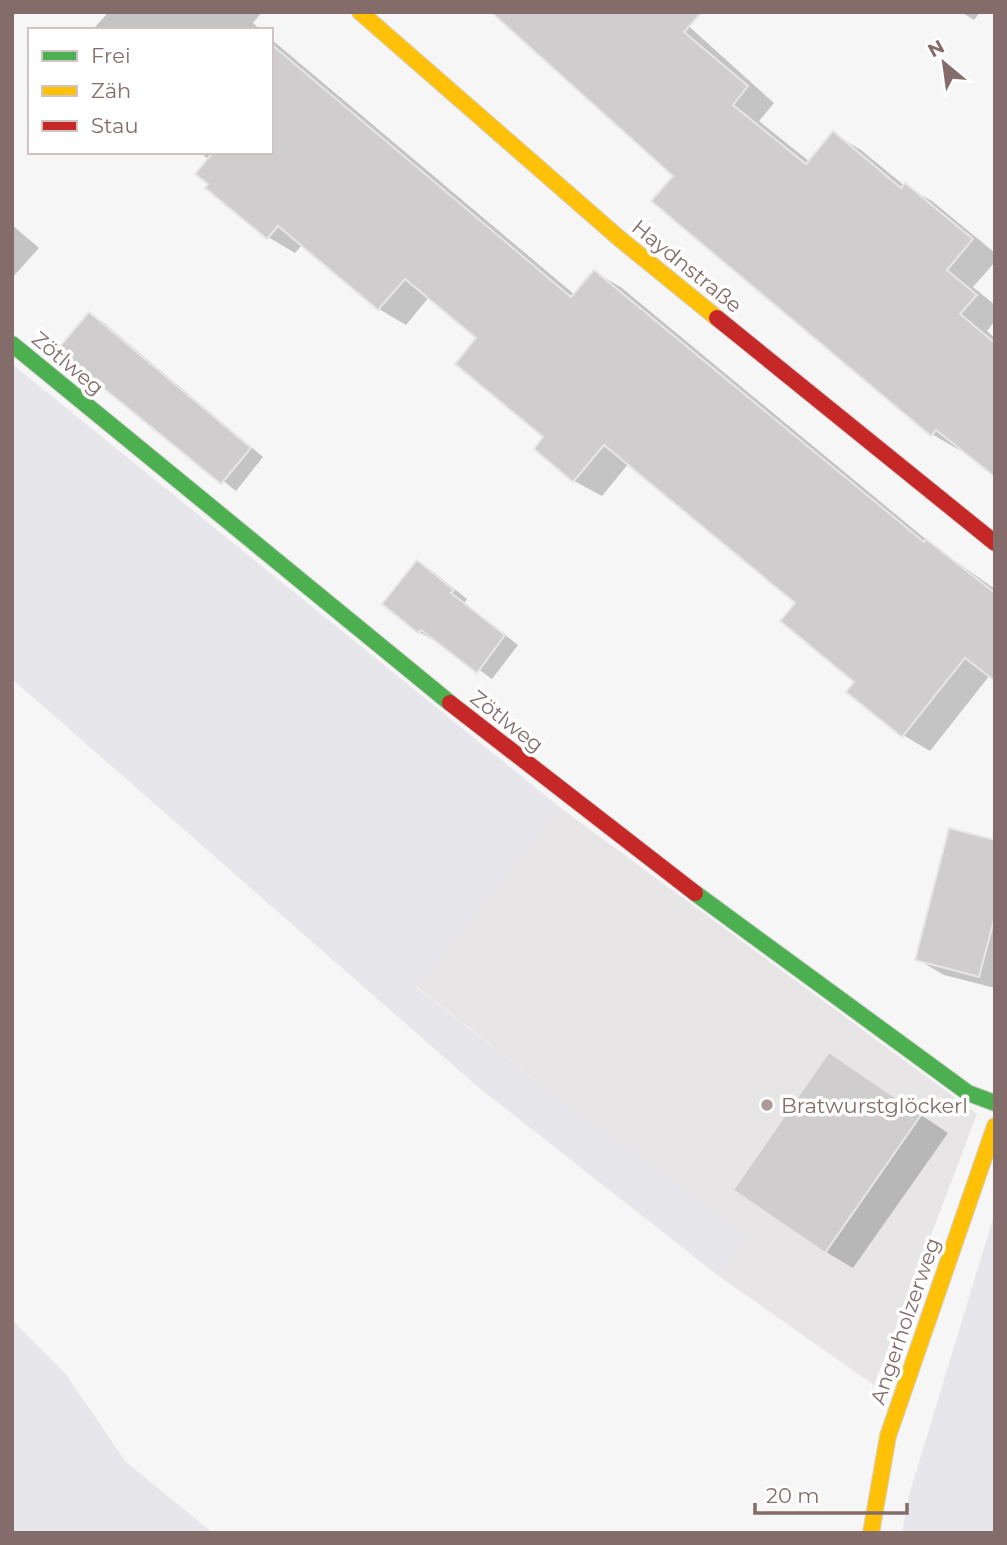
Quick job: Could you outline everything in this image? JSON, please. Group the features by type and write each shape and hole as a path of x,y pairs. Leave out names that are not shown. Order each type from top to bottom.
{"street":[{"name":"Haydnstraße","path":"360,12 621,239 995,543"},
{"name":"Zötlweg","path":"12,345 211,511 481,729 713,907 957,1085 968,1093 995,1103"},
{"name":"Angerholzerweg","path":"872,1533 888,1436 995,1126"}],"shaded area":[{"path":"12,364 562,809 417,988 557,1097 747,1234 720,1277 478,1087 12,679"},
{"name":"Bratwurstglöckerl","path":"562,809 977,1114 874,1385 720,1277 746,1235 557,1097 417,987"},
{"path":"995,1212 995,1533 902,1533 909,1495"},
{"path":"12,1320 64,1372 126,1462 213,1533 12,1533"}],"building":[{"path":"491,12 702,12 684,32 748,86 733,105 806,164 833,131 901,188 905,183 973,239 947,270 977,295 960,314 995,343 995,477 936,430 931,436 651,201 673,176"},
{"path":"273,46 571,297 594,270 924,542 926,539 995,593 995,681 965,658 902,737 846,692 854,682 780,621 795,603 604,445 573,482 534,449 543,437 455,364 476,338 405,279 378,310 278,226 267,239 205,188 208,184 195,174 211,154 273,154"},
{"path":"89,312 251,448 221,484 57,350"},
{"path":"417,560 454,590 451,593 505,635 477,673 421,630 418,633 382,604"},
{"path":"949,828 995,840 995,916 979,977 915,960"},
{"path":"829,1052 921,1115 825,1253 733,1190"}],"traffic: fast":[{"path":"12,344 450,703"},
{"path":"695,893 968,1093 995,1103"}],"traffic: slow":[{"path":"360,12 620,239 717,318"},
{"path":"871,1533 888,1436 995,1126"}],"traffic: jam":[{"path":"717,318 995,543"},
{"path":"450,703 695,893"}],"place":[{"name":"Bratwurstglöckerl","path":"767,1105"}]}
